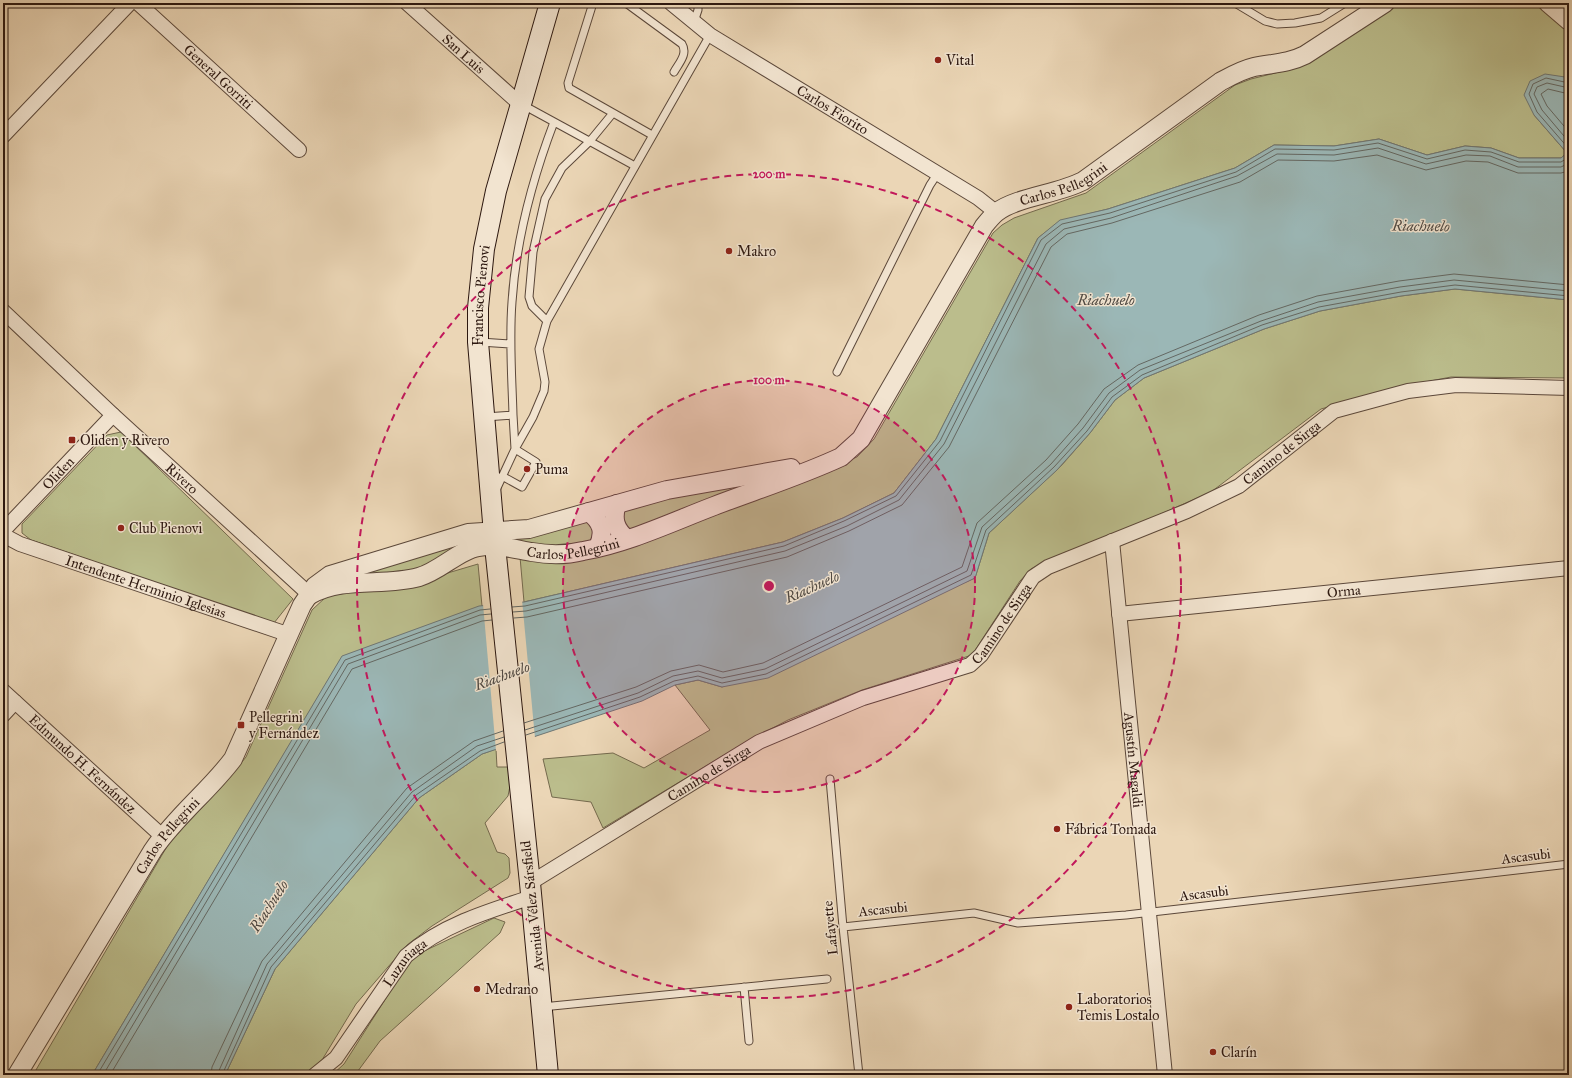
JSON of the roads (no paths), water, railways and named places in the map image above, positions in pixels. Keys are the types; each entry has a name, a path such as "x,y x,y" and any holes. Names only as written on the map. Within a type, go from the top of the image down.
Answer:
{"main road":[{"name":"Francisco Pienovi","path":"501,597 483,417 478,342 478,308 484,249 496,191 550,3"},
{"name":"Avenida Vélez Sársfield","path":"501,597 548,1075"}],"street":[{"path":"3,136 130,3"},
{"name":"General Gorriti","path":"138,3 299,150"},
{"name":"San Luis","path":"407,3 520,104"},
{"name":"Carlos Fiorito","path":"671,3 710,35 938,173 978,198 997,213"},
{"name":"Carlos Pellegrini","path":"17,1075 162,836 221,775 233,759 290,635 302,605 315,586 330,575 468,533 556,554 598,548 627,539 832,461 849,452 861,439 984,226 997,213 1013,205 1067,188 1083,181 1220,82 1239,71 1254,67 1291,62 1305,55 1385,3"},
{"path":"1548,3 1569,21"},
{"name":"Rivero","path":"3,311 113,415 310,595"},
{"name":"Camino de Sirga","path":"531,890 598,839 759,742 863,698 970,665 981,655 1033,577 1048,568 1187,511 1238,486 1334,411 1408,391 1456,384 1569,388"},
{"name":"Oliden","path":"3,531 113,415"},
{"name":"Carlos Pellegrini","path":"310,595 332,585 414,578 429,573 471,549 495,539 672,489 832,461"},
{"path":"616,504 614,524 619,533 627,539"},
{"path":"589,512 597,518 602,527 602,538 598,548"},
{"name":"Intendente Herminio Iglesias","path":"3,535 20,544 290,635"},
{"name":"Agustín Magaldi","path":"1112,541 1165,1075"},
{"path":"409,552 403,558 403,570 407,575 414,578"},
{"name":"Orma","path":"1119,614 1569,568"},
{"name":"Edmundo H. Fernández","path":"3,691 162,836"},
{"path":"3,715 15,702"},
{"name":"Luzuriaga","path":"315,1075 336,1058 406,956 415,948 463,920 531,890"}],"lane":[{"path":"593,3 568,83 569,88 652,135"},
{"path":"626,3 682,44 685,49 684,55 674,72"},
{"path":"694,22 698,10 698,3"},
{"path":"1235,3 1265,21 1276,24 1295,23 1321,18 1345,3"},
{"path":"491,499 544,391 545,382 539,349 547,321 710,35"},
{"path":"520,104 635,166"},
{"path":"547,321 532,306 529,297 530,269 545,199 562,168 590,141 613,113"},
{"path":"515,449 510,344 515,273 524,217 541,156 554,122"},
{"path":"837,372 930,185 938,173"},
{"path":"478,342 510,344"},
{"path":"483,417 513,415"},
{"path":"502,476 522,487 536,462 515,449"},
{"name":"Lafayette","path":"830,779 843,927 859,1075"},
{"name":"Ascasubi","path":"843,927 974,913 1018,923 1148,913 1569,864"},
{"path":"542,1007 827,979"},
{"path":"744,987 749,1041"}],"water":[{"name":"Riachuelo","path":"1545,74 1569,79 1569,300 1455,289 1401,296 1320,311 1264,329 1144,378 1115,400 1090,433 1057,470 989,533 975,578 768,678 722,687 698,680 675,685 642,701 482,754 419,798 275,969 225,1075 92,1075 342,656 479,606 524,602 783,542 843,518 894,493 936,439 1038,238 1060,220 1108,209 1235,168 1274,145 1334,146 1379,139 1427,155 1465,146 1491,148 1519,158 1561,158 1567,153 1534,115 1524,95 1530,81"}],"place":[{"name":"Vital","path":"938,60"},
{"name":"Makro","path":"729,251"},
{"name":"Oliden y Rivero","path":"72,440"},
{"name":"Puma","path":"527,469"},
{"name":"Club Pienovi","path":"121,528"},
{"name":"Pellegrini y Fernández","path":"241,725"},
{"name":"Fábrica Tomada","path":"1057,829"},
{"name":"Medrano","path":"477,989"},
{"name":"Laboratorios Temis Lostalo","path":"1069,1007"},
{"name":"Clarín","path":"1213,1052"}]}
